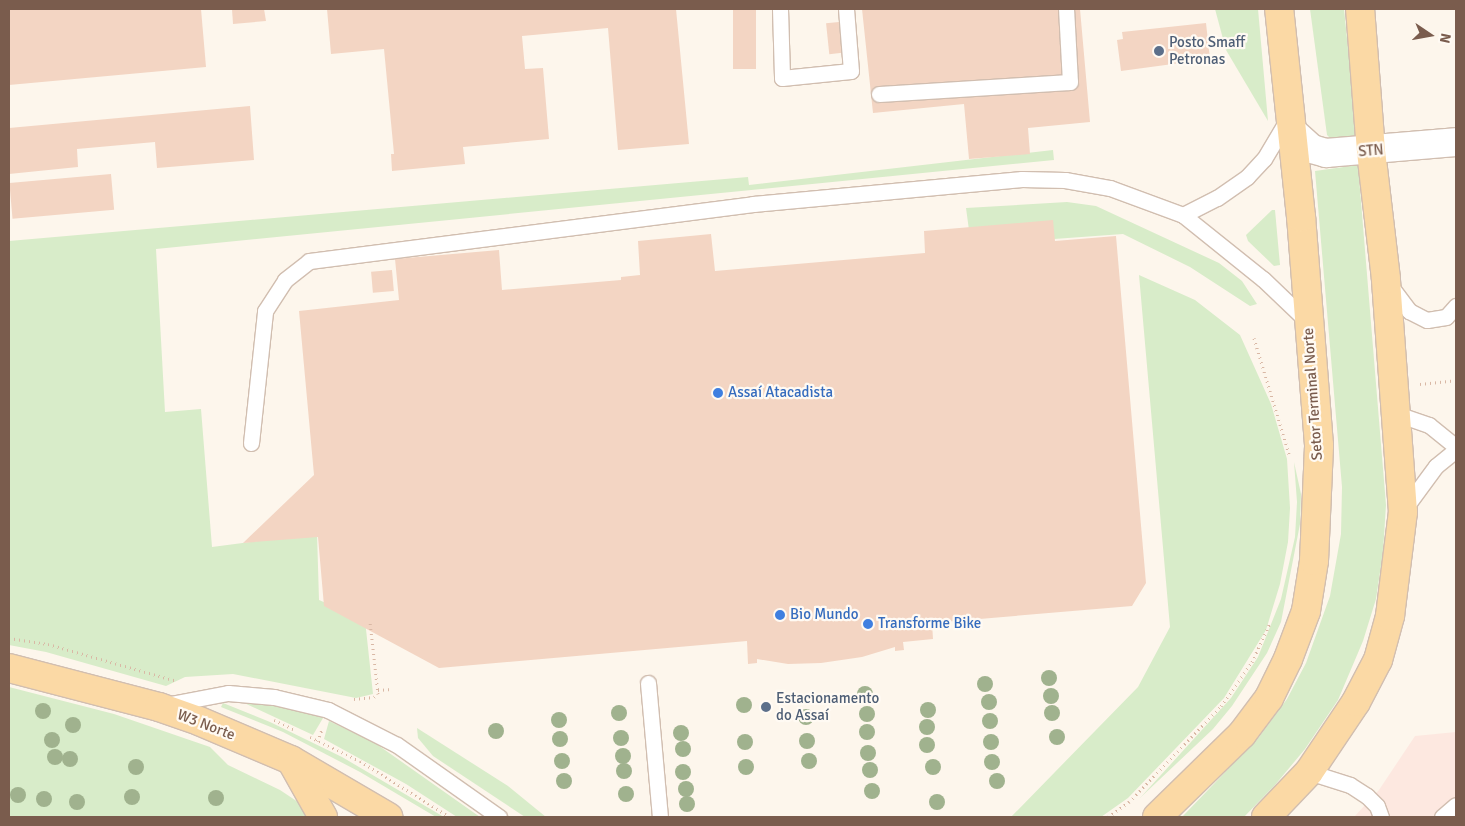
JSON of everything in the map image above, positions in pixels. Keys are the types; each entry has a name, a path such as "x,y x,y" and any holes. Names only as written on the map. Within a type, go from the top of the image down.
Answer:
{"main road":[{"name":"Setor Terminal Norte","path":"1157,817 1242,734 1269,698 1288,659 1306,611 1314,561 1319,445 1292,123 1280,9"},
{"path":"1266,817 1309,772 1356,702 1378,660 1390,616 1402,512 1395,386 1386,279 1371,151 1360,9"},
{"name":"W3 Norte","path":"9,668 159,706 291,760 388,817"},
{"path":"291,760 323,817"}],"street":[{"name":"STN","path":"1292,123 1312,149 1326,153 1371,151 1456,142"}],"lane":[{"path":"780,9 782,78 851,71 846,9"},
{"path":"879,94 1070,82 1066,9"},
{"path":"1183,215 1217,198 1247,177 1264,159 1292,123"},
{"path":"251,443 264,311 285,280 309,260 753,204 1022,179 1064,180 1110,188 1183,215 1263,278 1308,322"},
{"path":"1386,279 1409,311 1427,320 1446,317 1456,306"},
{"path":"1396,414 1429,426 1456,448 1436,466 1402,512"},
{"path":"648,683 660,817"},
{"path":"159,706 228,693 274,697 328,710 397,745 499,817"},
{"path":"1309,772 1350,785 1378,806 1381,817"},
{"path":"1442,817 1456,805"}],"path":[{"path":"1254,338 1290,463"},
{"path":"1395,386 1456,380"},
{"path":"1108,817 1129,802 1221,706 1252,662 1272,619"},
{"path":"378,690 392,689"},
{"path":"272,719 360,761 450,817"},
{"path":"317,741 322,728"}],"shaded area":[{"path":"1456,732 1456,817 1354,817 1379,790 1415,736"}],"green space":[{"path":"1215,9 1258,9 1268,121 1226,50"},
{"path":"1310,9 1344,9 1357,138 1333,141 1327,135"},
{"path":"1053,150 1054,160 156,249 165,412 201,409 212,547 317,533 319,600 365,620 373,694 356,698 233,674 185,677 166,686 46,652 9,645 9,241 748,177 749,185"},
{"path":"1358,165 1386,505 1383,552 1376,599 1363,641 1338,700 1305,749 1275,785 1244,817 1182,817 1259,737 1287,699 1306,663 1330,596 1341,534 1342,487 1315,171"},
{"path":"1067,202 1096,206 1219,263 1242,281 1257,304 1250,306 1190,267 1123,234 971,245 966,208"},
{"path":"1272,210 1275,210 1280,265 1274,266 1248,241 1246,235"},
{"path":"1139,275 1195,300 1240,335 1271,404 1287,459 1290,508 1288,542 1280,584 1266,630 1224,698 1128,798 1101,817 1011,817 1138,687 1170,627"},
{"path":"1294,462 1301,494 1300,524 1281,622 1267,653 1232,706 1213,729 1140,798 1231,698 1258,657 1281,599 1295,537 1297,502"},
{"path":"9,687 114,714 210,747 228,765 280,790 310,810 314,817 9,817"},
{"path":"242,702 288,707 323,718 313,735"},
{"path":"223,703 270,722 342,757 444,817 436,817 360,772 283,732 221,707"},
{"path":"329,721 375,743 480,817 457,817 406,784 324,739"},
{"path":"417,728 508,786 546,817 525,817 433,756 418,738"}],"building":[{"path":"9,9 201,9 206,67 9,85"},
{"path":"232,9 264,9 266,21 233,24"},
{"path":"327,9 676,9 689,144 618,150 608,28 522,36 525,69 543,68 549,139 463,147 465,164 392,171 391,154 394,154 384,49 331,54"},
{"path":"733,9 756,9 756,69 733,69"},
{"path":"862,9 1080,9 1090,122 1028,128 1030,154 969,159 964,104 873,113"},
{"path":"839,22 842,53 829,54 826,23"},
{"name":"Posto Smaff Petronas","path":"1206,23 1210,59 1121,71 1117,40 1123,39 1122,32"},
{"path":"250,106 254,160 157,168 155,142 77,149 78,167 9,174 9,128"},
{"path":"111,174 114,210 13,219 9,183"},
{"name":"Assaí Atacadista","path":"1053,220 1055,241 1116,236 1146,583 1132,606 932,623 933,639 903,642 904,650 895,651 895,647 862,657 821,663 788,664 757,659 757,663 748,664 747,641 439,668 324,606 318,537 243,543 314,475 299,311 399,300 395,259 499,250 502,290 621,280 621,277 640,275 638,241 711,234 715,271 925,253 924,231"},
{"path":"392,270 394,291 373,293 371,272"}],"place":[{"name":"Posto Smaff Petronas","path":"1159,51"},
{"name":"Assaí Atacadista","path":"718,393"},
{"name":"Bio Mundo","path":"780,615"},
{"name":"Transforme Bike","path":"868,624"},
{"name":"Estacionamento do Assaí","path":"766,707"}]}
